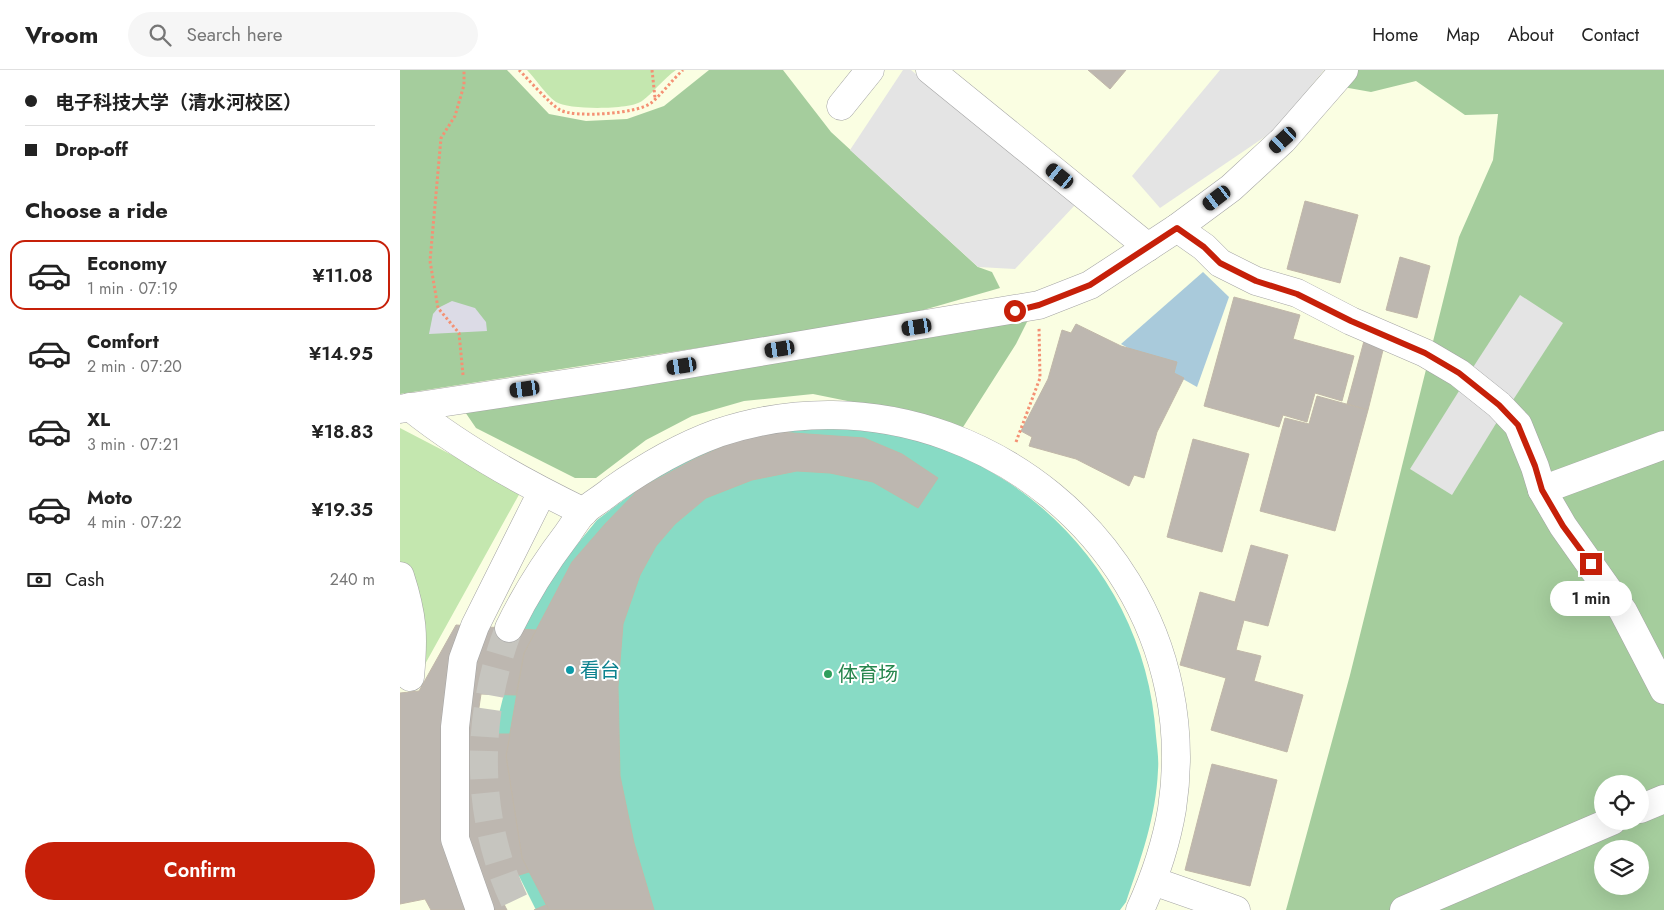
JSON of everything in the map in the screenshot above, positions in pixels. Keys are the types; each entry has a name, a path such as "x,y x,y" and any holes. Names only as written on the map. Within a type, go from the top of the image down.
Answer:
{"street":[{"path":"841,106 870,70"},
{"path":"930,70 1148,247"},
{"path":"405,408 466,397 623,375 1039,305 1090,285 1177,228 1230,188 1283,140 1344,70"},
{"path":"1177,228 1204,247 1220,263 1256,281 1297,294 1351,321 1388,335 1459,373 1499,405 1518,425 1535,466 1542,490 1563,526 1623,611 1664,690"},
{"path":"405,408 542,492 584,512"},
{"path":"509,628 543,566 584,512 639,471 690,443 744,424 801,415 859,415 916,425 970,445 1010,464 1064,505 1091,532 1114,561 1150,627 1162,662 1171,698 1176,772 1172,809 1164,846 1153,881 1140,910"},
{"path":"1542,490 1664,444"},
{"path":"480,910 455,840 455,727 463,659 478,618 542,492"},
{"path":"400,576 411,611 414,637 410,677"},
{"path":"1649,806 1664,799"},
{"path":"1404,910 1594,829"},
{"path":"1153,881 1236,910"}],"path":[{"path":"464,70 464,85 455,116 441,138 430,261 438,308 458,333 466,397"},
{"path":"519,70 561,110 589,114 627,112 641,109 683,70"},
{"path":"652,70 655,98"},
{"path":"1010,464 1040,378 1039,305"}],"shaded area":[{"path":"400,70 1664,70 1664,910 400,910"},
{"path":"903,70 911,70 1075,205 1015,269 978,267 850,150"},
{"path":"1220,70 1324,70 1275,130 1160,208 1132,176"},
{"path":"1520,295 1563,323 1513,400 1470,372"},
{"path":"452,301 475,308 486,322 487,331 429,334 433,314 438,308"},
{"path":"1459,391 1500,417 1452,495 1410,469"}],"green space":[{"path":"400,70 507,70 549,114 586,121 627,119 664,106 709,70 783,70 831,132 978,267 992,272 1000,288 899,317 400,394"},
{"path":"527,70 676,70 651,94 636,104 586,108 563,105 556,102"},
{"path":"1357,70 1664,70 1664,910 1286,910 1350,675 1459,237 1493,160 1498,114 1465,115 1416,81 1371,92 1343,87"},
{"path":"1030,316 1016,344 958,435 887,409 813,394 744,401 692,416 646,440 596,478 575,478 476,428 461,406"},
{"path":"400,428 521,491 424,666 404,568 400,563"},
{"name":"体育场","path":"799,429 874,431 931,444 947,450 990,471 1029,497 1064,528 1094,563 1118,602 1137,644 1150,689 1158,753 1157,787 1151,821 1126,902 1120,910 536,910 514,866 498,793 498,718 516,645 549,579 597,520 657,475 725,444"}],"water":[{"path":"1203,272 1229,297 1197,387 1121,344"}],"building":[{"path":"1088,70 1126,70 1110,89"},
{"path":"1305,201 1358,215 1340,283 1287,269"},
{"path":"1400,257 1430,266 1417,318 1386,310"},
{"path":"1234,297 1300,315 1293,339 1354,356 1342,401 1315,393 1307,422 1283,415 1279,427 1204,406"},
{"path":"1076,324 1121,346 1177,362 1174,373 1184,378 1157,432 1144,478 1134,475 1129,486 1076,459 1029,446 1032,437 1021,431 1048,379 1062,330 1071,333"},
{"path":"1364,341 1384,346 1368,410 1347,404"},
{"path":"1317,396 1368,410 1335,531 1260,511 1285,418 1309,424"},
{"name":"看台","path":"779,432 864,438 902,454 938,478 918,508 873,482 830,473 797,471 752,480 706,498 675,524 656,546 640,575 623,624 618,687 620,776 634,843 654,910 549,910 522,858 506,756 524,653 572,562 639,489 695,459 740,439"},
{"path":"1193,439 1249,454 1222,552 1167,537"},
{"path":"1251,545 1288,555 1268,626 1244,620 1236,650 1261,656 1254,681 1303,695 1287,752 1211,730 1226,678 1180,665 1200,592 1235,602"},
{"path":"456,625 536,630 524,653 516,695 481,694 475,734 510,734 506,756 522,858 529,872 493,883 507,910 431,910 425,899 400,904 400,693 419,691"},
{"path":"1212,764 1277,780 1250,886 1185,870"},
{"path":"546,905 549,910 534,910"}],"tunnel":[{"path":"509,628 489,698 484,770 487,806 494,842 504,877 519,910"}],"place":[{"name":"看台","path":"570,670"},
{"name":"体育场","path":"828,674"}],"route":[{"path":"1015,311 1039,305 1090,285 1177,228 1204,247 1220,263 1256,281 1297,294 1351,321 1388,335 1425,353 1459,373 1499,405 1518,425 1535,466 1542,490 1563,526 1591,564"}]}
